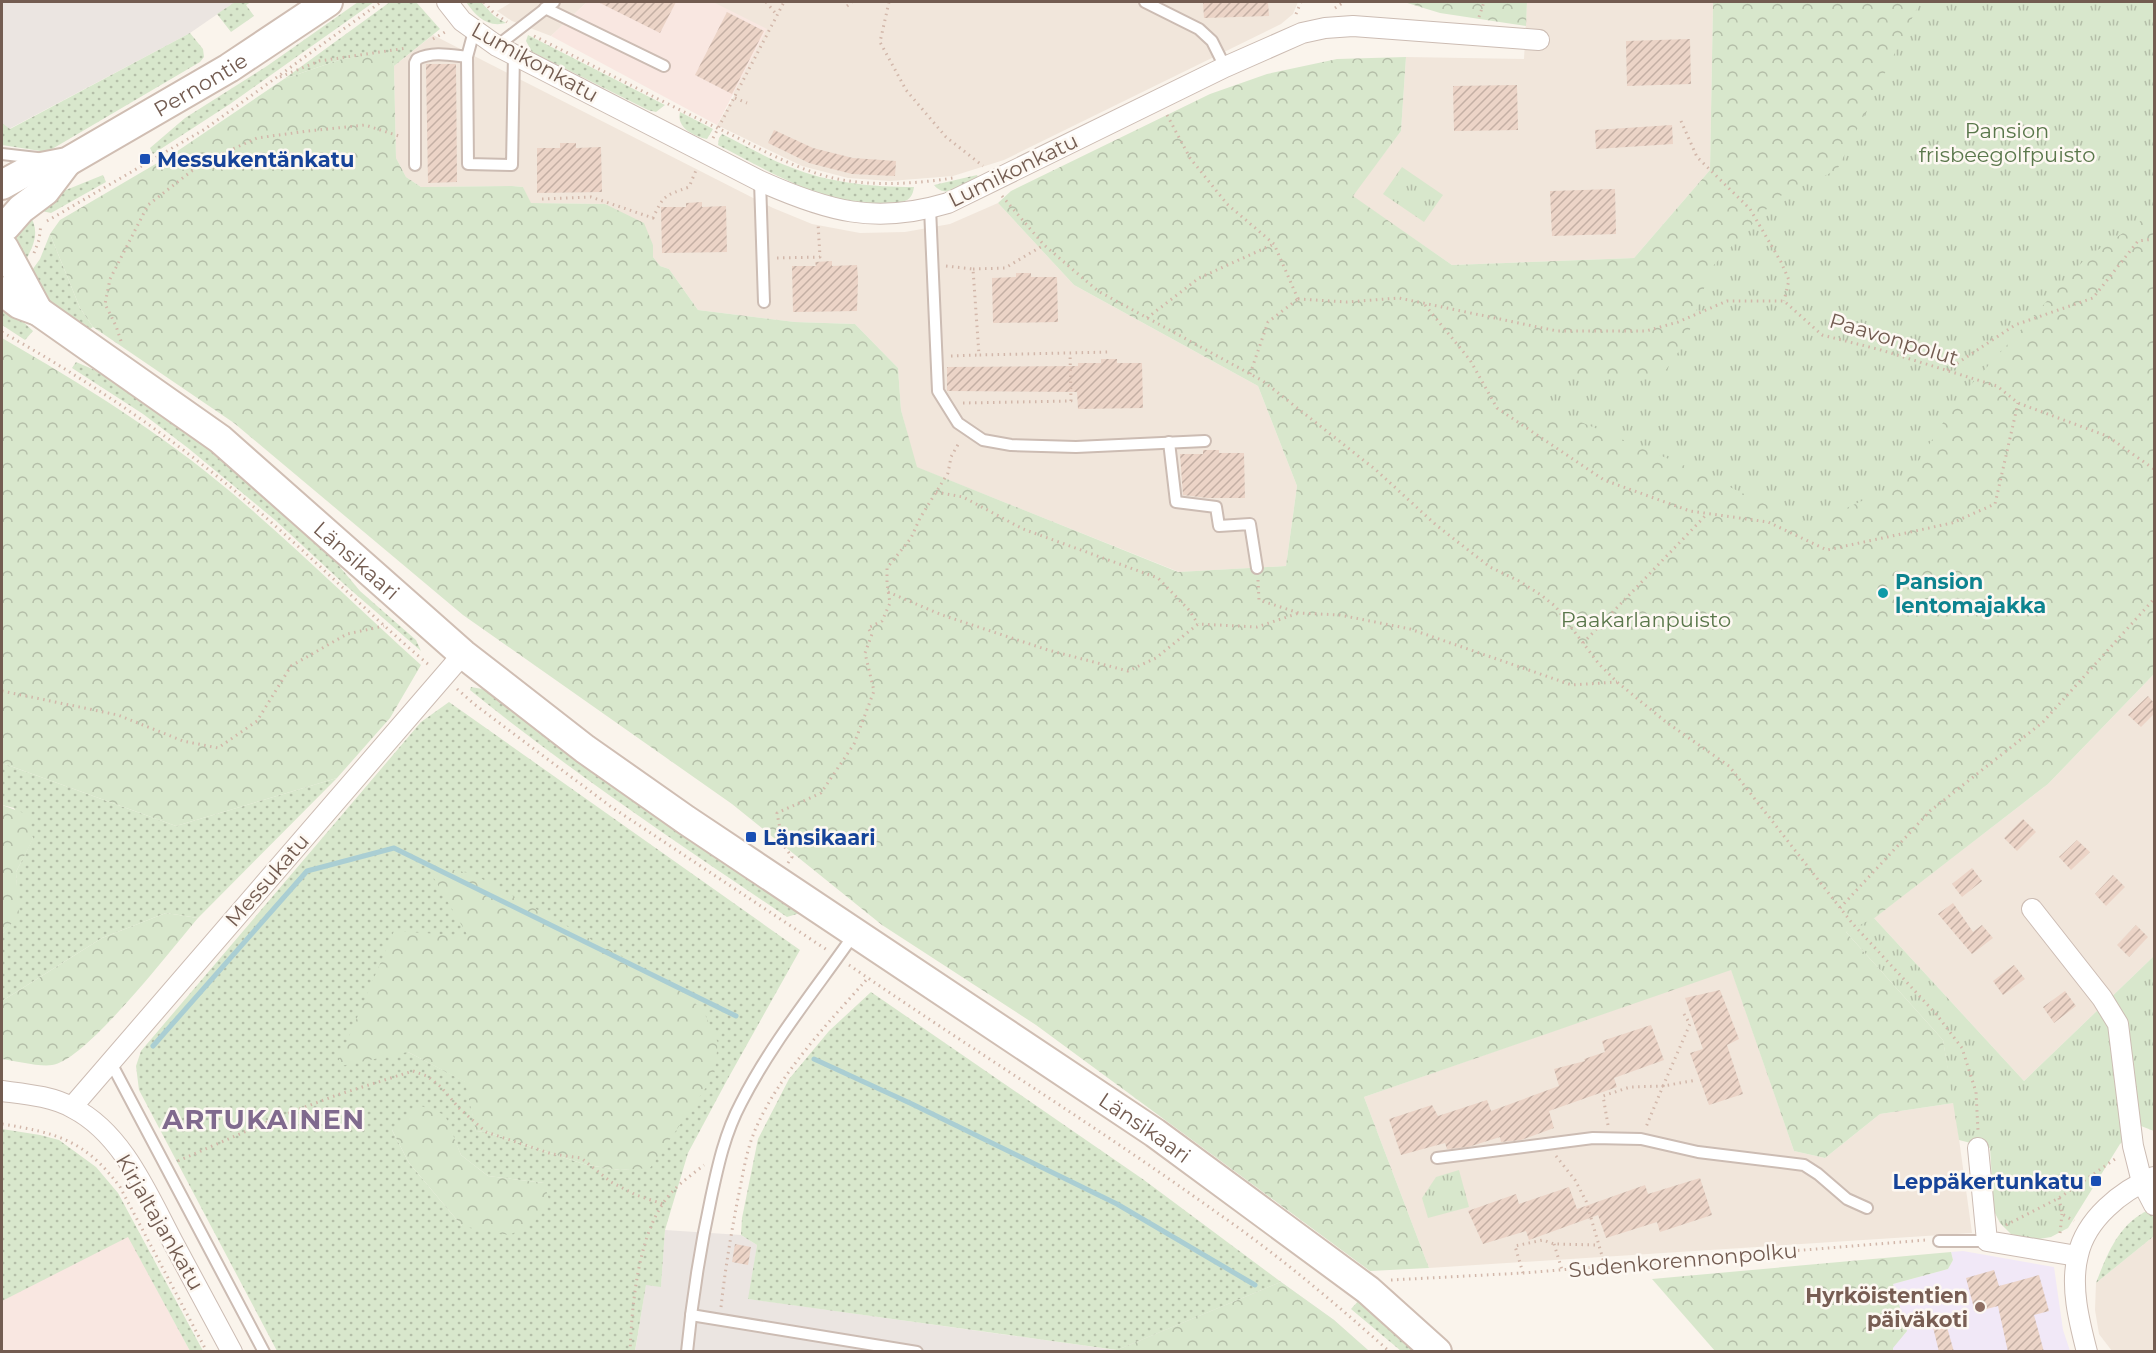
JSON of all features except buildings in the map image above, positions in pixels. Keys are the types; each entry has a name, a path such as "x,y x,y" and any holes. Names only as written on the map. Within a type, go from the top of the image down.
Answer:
{"street":[{"name":"Pernontie","path":"2,185 31,169 67,162 229,68 328,2"},
{"name":"Lumikonkatu","path":"447,2 462,21 474,31 505,50 702,158 801,199 835,210 865,214 891,214 948,203 988,176 1302,33 1325,28 1353,26 1539,40"},
{"name":"Pernontie","path":"3,235 21,209 45,191 67,162"},
{"name":"Länsikaari","path":"3,235 38,311"},
{"name":"Länsikaari","path":"2,291 19,304 38,311 220,439 463,654 585,749 686,820 1155,1133 1368,1290 1437,1352"},
{"name":"Messukatu","path":"72,1107 463,654"},
{"path":"2032,909 2102,998 2118,1024 2133,1146 2148,1179 2154,1205"},
{"name":"Kirjaltajankatu","path":"2,1091 43,1098 72,1107 102,1129 126,1160 147,1193 232,1352"},
{"path":"1978,1148 1987,1241 2077,1256"},
{"path":"2087,1352 2077,1306 2075,1279 2077,1256 2081,1244 2097,1218 2124,1194 2148,1179"}],"lane":[{"path":"1145,2 1199,29 1212,41 1225,67"},
{"path":"474,31 467,57 468,164 512,165 505,50 520,29 550,5 664,66"},
{"path":"415,165 415,63 417,59 426,55 467,57"},
{"path":"2,153 67,162"},
{"path":"760,181 764,302"},
{"path":"930,208 938,391 958,423 983,440 1011,445 1076,447 1205,441"},
{"path":"1169,442 1176,502 1216,507 1219,526 1250,524 1257,568"},
{"path":"687,1352 702,1238 721,1150 740,1105 782,1033 856,933"},
{"name":"Kirjaltajankatu","path":"110,1061 264,1352"},
{"path":"1437,1158 1593,1138 1641,1139 1698,1152 1804,1165 1818,1173 1847,1199 1867,1208"},
{"path":"1939,1241 1987,1241"},
{"path":"691,1315 917,1352"}],"path":[{"path":"32,257 39,240 41,224 146,161 205,129 381,2"},
{"path":"484,2 503,20 520,29 790,163 848,181 887,184 954,178"},
{"path":"766,2 777,15"},
{"path":"542,199 591,197 653,218 661,200 675,191 688,187 784,2"},
{"path":"847,6 852,2"},
{"path":"889,2 880,42 906,90 946,137 987,169 988,176 1001,195 1044,245 1098,291 1263,381 1376,470 1436,525 1490,567 1519,581 1555,606 1617,682 1666,722 1729,766 1840,908 1937,1015 1962,1048 1976,1092 1978,1148"},
{"path":"430,41 447,31"},
{"path":"275,78 319,61 412,47"},
{"path":"735,98 747,103"},
{"path":"1250,374 1268,322 1298,299 1347,302 1399,298 1557,331 1646,331 1668,325 1727,301 1784,301 1789,280 1781,262 1750,210 1697,157 1681,120"},
{"path":"132,378 116,326 105,304 110,279 148,205 202,163 257,138 365,125 415,141"},
{"path":"1177,133 1190,158 1227,204 1274,244 1298,299"},
{"path":"763,259 820,257 818,220"},
{"path":"1947,370 2015,325 2093,297 2138,241 2154,239"},
{"path":"1147,318 1199,278 1274,244"},
{"path":"932,265 973,269 1005,268 1044,245"},
{"path":"973,269 979,355"},
{"name":"Paavonpolut","path":"1784,301 1822,335 1997,386 2019,403 2107,436 2154,469"},
{"path":"1424,303 1470,360 1497,408 1604,480 1690,511 1768,522 1827,550 1952,523 1995,504 2019,403"},
{"path":"937,357 1110,352"},
{"path":"946,403 1071,401 1070,353"},
{"path":"52,361 56,354"},
{"path":"788,863 792,857 783,845 777,813 821,793 854,744 874,692 866,653 872,634 868,628 882,621 890,603 887,568 911,538 920,518 948,473 951,457 967,429"},
{"path":"936,492 963,497 1023,529 1158,578 1189,610 1198,624"},
{"path":"1583,643 1707,513"},
{"path":"1257,568 1259,600 1299,613 1340,615 1410,628 1572,686 1617,682"},
{"path":"888,592 942,615 1005,636 1128,671 1156,658 1198,624 1257,627 1299,613"},
{"path":"1840,908 1930,811 2043,722 2154,599"},
{"path":"2,691 118,715 183,741 218,747 257,721 291,666 347,634 385,626"},
{"path":"719,1319 735,1211 746,1158 756,1127 785,1077 868,978"},
{"path":"1641,1139 1690,1024 1684,1014"},
{"path":"165,1166 290,1113 337,1095 413,1071 427,1076 441,1087 458,1107 486,1132 552,1154 581,1158 611,1182 636,1195 663,1204"},
{"path":"1611,1139 1603,1096 1630,1087 1663,1086 1697,1080"},
{"path":"2,1124 63,1138 89,1153 108,1171 120,1187 207,1352"},
{"path":"1548,1145 1575,1180 1586,1201 1605,1266"},
{"path":"1987,1241 2004,1226 2059,1198 2133,1146"},
{"path":"630,1352 631,1319 645,1238 672,1192 721,1150"},
{"path":"2092,1175 2096,1181"},
{"path":"1523,1273 1515,1246 1543,1240 1554,1244 1599,1245"},
{"name":"Sudenkorennonpolku","path":"1391,1280 1523,1273 1918,1240 1939,1241"},
{"path":"1554,1244 1562,1270"}],"shaded area":[{"path":"2,2 235,2 190,33 9,129 2,123"},
{"path":"512,2 587,2 551,36 512,21 497,11"},
{"path":"587,2 713,2 767,29 717,125 551,36"},
{"path":"713,2 1298,2 1293,14 1281,24 1004,160 953,176 890,181 848,178 802,166 717,125 734,96"},
{"path":"1527,2 1713,2 1710,170 1634,258 1452,265 1352,196 1401,131 1406,57 1524,59"},
{"path":"433,35 773,208 812,224 860,233 905,232 950,224 998,203 1074,285 1258,386 1297,486 1286,566 1179,572 916,467 901,410 898,368 855,324 795,322 698,310 669,269 660,266 653,257 653,245 605,204 530,203 523,187 421,187 406,177 396,158 394,66"},
{"path":"2154,674 2154,956 2024,1081 1874,918 2048,784"},
{"path":"1731,969 1794,1151 1825,1158 1880,1114 1954,1103 1972,1233 1429,1268 1364,1097"},
{"path":"2,1157 128,1236 190,1351 2,1351"},
{"path":"665,1230 741,1235 757,1245 749,1299 1116,1350 1281,1282 1334,1320 1369,1351 635,1352 646,1284 661,1286"},
{"path":"2154,1236 2154,1351 2112,1351 2099,1334 2095,1310 2096,1283"},
{"name":"Hyrköistentien päiväkoti","path":"1963,1251 2054,1267 2063,1330 2070,1351 1893,1352 1892,1348 1907,1331 1893,1284 1948,1269 1953,1260 1951,1252"}],"green space":[{"path":"235,2 251,2 246,5 254,16 231,32 217,14"},
{"path":"358,2 374,2 230,104 153,154 150,148 185,118 267,66"},
{"path":"390,2 416,2 440,29 394,66 391,54 342,59 284,79"},
{"path":"466,2 481,2 494,16 506,23 493,24 483,20"},
{"path":"1404,2 1527,2 1526,26 1440,13"},
{"name":"Paakarlanpuisto","path":"1713,2 2154,2 2154,674 2048,784 1859,930 1846,932 1943,1040 1954,1103 1880,1114 1825,1158 1794,1151 1731,970 1364,1097 1429,1268 1370,1271 1036,1025 882,925 732,804 463,615 234,423 93,327 80,308 50,234 60,220 176,152 284,79 342,59 392,53 396,158 406,177 421,187 523,187 531,203 605,204 644,223 653,245 653,257 660,266 669,269 698,310 795,322 855,324 898,368 901,410 917,467 1178,572 1286,566 1297,486 1258,386 1074,285 998,203 1011,191 1210,94 1267,74 1337,59 1406,57 1401,131 1353,196 1452,265 1634,258 1710,170"},
{"name":"Pansion frisbeegolfpuisto","path":"1920,2 2154,2 2154,212 2086,258 1958,399 1906,481 1809,525 1690,468 1531,401 1555,379 1663,374 1686,341 1711,268 1778,197 1837,170"},
{"path":"190,33 203,49 204,57 200,62 47,152 2,145 2,123 10,129"},
{"path":"528,35 665,105 656,112 648,110 532,52 526,41"},
{"path":"680,112 713,129 707,139 683,127 679,118"},
{"path":"722,134 773,160 820,177 851,183 914,187 913,192 902,202 860,203 814,192 781,178 718,145"},
{"path":"1402,167 1443,195 1424,222 1383,194"},
{"path":"103,175 106,182 51,213 42,211 56,194"},
{"path":"977,175 979,179 950,191 944,191 934,185"},
{"path":"29,214 33,221 35,234 32,247 22,267 16,236"},
{"path":"50,234 80,308 93,327 86,332 56,311 27,277 40,259"},
{"path":"2,302 33,331 25,340 2,325"},
{"path":"2,338 120,410 205,471 280,535 421,665 390,718 337,778 176,826 2,763"},
{"path":"76,362 104,374 200,438 310,531 360,591 416,640 421,651 275,520 188,448 143,414 72,368"},
{"path":"471,687 488,690 800,913 787,917 666,835 547,750 470,690"},
{"path":"449,702 800,950 688,1153 665,1230 661,1287 646,1285 635,1351 277,1351 139,1090 136,1066 141,1051 421,722","holes":["433,875 650,1167 620,1170 587,1165 486,1132 476,1131 466,1082 408,1052 469,936","444,1115 461,1155 488,1176 544,1183 462,1226 409,1163 392,1130"]},
{"path":"2,763 176,826 337,778 198,918 166,913 102,938 2,1001 2,934 18,915 16,872 33,838 14,808 2,805"},
{"path":"2,805 29,815 33,839 16,872 19,915 2,934"},
{"path":"445,868 473,874 675,986 703,1010 718,1043 714,1076 650,1168 620,1170 587,1165 486,1132 476,1131 465,1082 408,1052 336,1067 394,931 468,936 432,875"},
{"path":"166,913 198,918 128,1001 86,1044 67,1059 52,1065 34,1065 2,1059 2,1001 102,938"},
{"path":"1874,918 2024,1081 2154,956 2154,1131 2141,1126 2120,1144 2068,1228 2051,1237 2033,1240 2011,1234 2000,1223 1994,1211 1990,1148 1959,1140 1943,1040 1846,932"},
{"path":"871,992 1144,1180 1281,1282 1117,1350 748,1299 757,1245 741,1235 742,1218 758,1139 789,1079 829,1031"},
{"path":"416,1104 445,1115 461,1155 488,1176 544,1183 549,1200 533,1224 509,1235 462,1226 409,1163 392,1130"},
{"path":"2,1129 59,1140 96,1167 118,1193 203,1351 190,1351 128,1237 2,1301"},
{"path":"1459,1170 1469,1207 1428,1218 1422,1198 1436,1177"},
{"path":"2149,1210 2154,1218 2154,1236 2096,1283 2122,1231"},
{"path":"1951,1252 1953,1260 1948,1269 1893,1284 1907,1331 1893,1351 1715,1351 1652,1279"},
{"path":"1281,1282 1334,1320 1369,1351 1117,1350"},
{"path":"1361,1298 1422,1351 1401,1351 1351,1309"}],"waterway":[{"path":"153,1046 307,871 394,848 736,1016"},
{"path":"814,1059 1117,1204 1255,1285"}],"place":[{"name":"Messukentänkatu","path":"145,159"},
{"name":"Pansion lentomajakka","path":"1883,593"},
{"name":"Länsikaari","path":"751,837"},
{"name":"Leppäkertunkatu","path":"2096,1181"},
{"name":"Hyrköistentien päiväkoti","path":"1980,1307"}],"district":[{"name":"ARTUKAINEN","path":"264,1119"}]}
